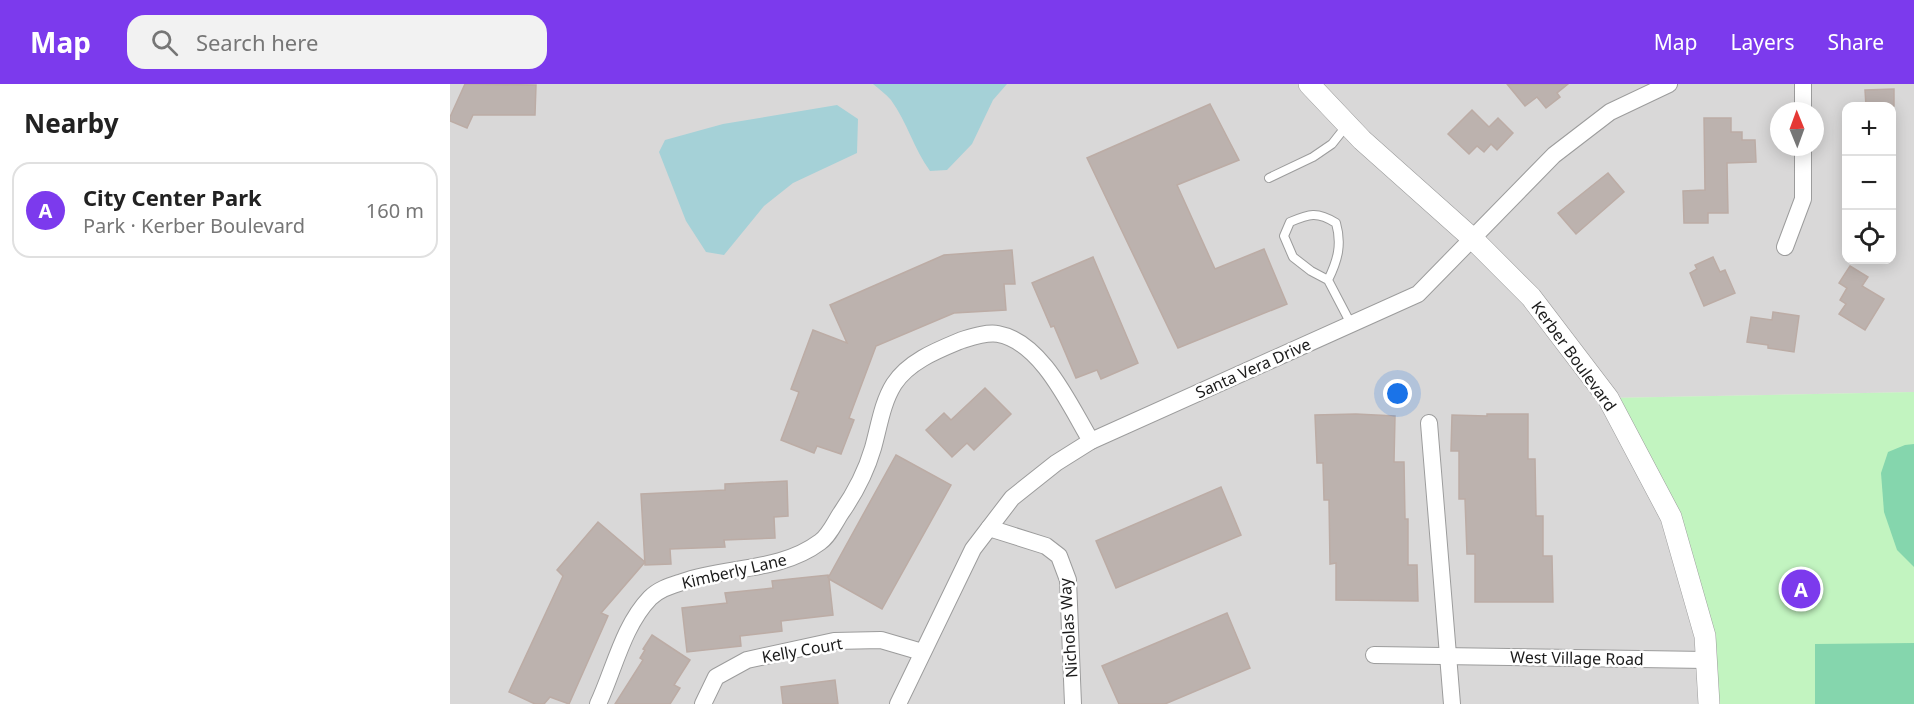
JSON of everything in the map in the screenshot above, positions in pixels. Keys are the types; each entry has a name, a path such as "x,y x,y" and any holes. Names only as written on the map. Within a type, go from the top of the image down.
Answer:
{"street":[{"name":"Kerber Boulevard","path":"1309,84 1362,140 1473,239 1531,297 1608,398 1671,517 1705,636 1709,704"},
{"name":"Santa Vera Drive","path":"898,704 974,549 1012,498 1056,462 1091,441 1418,294 1554,155 1610,112 1669,84"},
{"path":"1803,84 1803,102"},
{"path":"1785,247 1803,199 1803,156"},
{"name":"Kimberly Lane","path":"598,704 626,635 640,610 661,589 700,575 795,558 822,541 858,489 872,450 883,408 894,383 911,366 942,348 972,337 997,334 1022,344 1040,360 1054,379 1091,441"},
{"path":"1429,423 1452,704"},
{"name":"Nicholas Way","path":"989,528 1046,546 1059,556 1068,580 1073,704"},
{"name":"Kelly Court","path":"703,704 716,677 747,660 834,641 881,640 922,652"},
{"name":"West Village Road","path":"1374,655 1706,660"}],"lane":[{"path":"1269,178 1332,144 1347,124"},
{"path":"1328,280 1339,253 1339,233 1336,223 1326,217 1310,213 1290,222 1284,236 1293,256 1311,272 1328,280 1350,324"}],"shaded area":[{"path":"450,84 1914,84 1914,392 1608,398 1671,517 1706,660 1708,704 450,704"}],"green space":[{"path":"1914,392 1914,704 1708,704 1671,517 1608,398"},
{"path":"1914,444 1914,567 1897,550 1884,512 1881,473 1888,452"},
{"path":"1914,643 1914,704 1815,704 1815,644"}],"water":[{"path":"873,84 1007,84 993,100 972,144 947,170 930,171 919,154 897,108"},
{"path":"837,105 858,119 857,153 793,183 764,206 724,255 706,252 686,221 659,152 665,140 723,124"}],"building":[{"path":"465,84 536,85 535,115 473,115 467,128 450,121"},
{"path":"1507,84 1568,84 1557,93 1560,97 1546,108 1537,97 1525,106"},
{"path":"1894,89 1894,102 1866,102 1865,90"},
{"path":"1210,104 1239,160 1177,185 1215,269 1264,249 1287,304 1178,348 1087,158"},
{"path":"1472,110 1489,127 1498,118 1513,133 1497,150 1491,144 1484,152 1477,146 1469,154 1448,134"},
{"path":"1704,118 1731,118 1731,132 1742,132 1742,140 1755,140 1756,162 1727,163 1728,213 1708,213 1708,223 1684,223 1683,191 1705,190"},
{"path":"1608,173 1624,192 1576,234 1558,213"},
{"path":"1012,250 1015,284 1004,284 1006,310 954,313 876,346 849,418 854,420 841,454 817,446 814,453 781,440 799,392 791,389 813,330 847,343 830,305 944,255"},
{"path":"1093,257 1138,363 1101,379 1097,370 1076,378 1054,326 1051,327 1032,283"},
{"path":"1713,257 1720,272 1725,270 1735,293 1704,306 1690,273 1697,269 1695,265"},
{"path":"1850,266 1868,277 1862,286 1884,299 1865,330 1839,314 1846,304 1840,300 1847,288 1839,283"},
{"path":"1773,312 1799,316 1794,352 1747,342 1751,317 1772,320"},
{"path":"985,388 1011,414 974,450 967,443 952,457 926,430 944,413 951,420"},
{"path":"1487,414 1528,414 1528,459 1535,459 1536,516 1543,516 1543,556 1552,556 1553,602 1475,602 1475,554 1467,554 1465,499 1459,499 1459,451 1451,451 1452,415 1487,416"},
{"path":"1315,415 1395,416 1394,462 1404,462 1408,565 1417,565 1418,601 1336,600 1336,563 1330,564 1329,500 1324,500 1323,463 1317,463"},
{"path":"896,455 951,485 882,609 829,579 833,615 781,621 782,631 740,636 741,646 687,652 682,608 727,603 725,593 773,588 772,581 828,575 828,578"},
{"path":"787,481 788,516 774,517 775,538 724,540 725,547 670,549 671,564 645,565 641,494 725,490 725,484"},
{"path":"1221,487 1241,535 1116,588 1096,541"},
{"path":"598,522 645,562 601,613 608,616 569,704 550,697 544,704 535,704 509,692 563,576 557,570"},
{"path":"1227,613 1250,668 1165,704 1119,704 1102,666"},
{"path":"652,635 690,660 674,685 680,688 670,704 615,704 643,660 640,658 645,650 643,649"},
{"path":"835,680 838,704 783,704 781,687"}],"place":[{"name":"City Center Park","path":"1801,589"}]}
